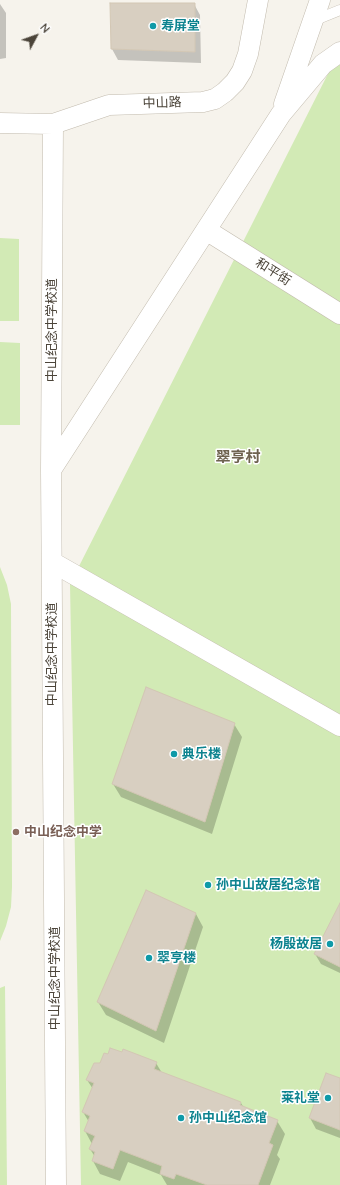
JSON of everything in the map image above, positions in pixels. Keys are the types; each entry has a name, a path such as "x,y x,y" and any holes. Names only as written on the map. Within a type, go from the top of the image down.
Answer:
{"street":[{"name":"中山路","path":"0,123 53,124 109,105 203,102 215,99 235,82 242,71 248,54 258,0"},
{"path":"281,114 320,0"},
{"path":"51,470 281,114 323,64 340,52"},
{"name":"中山纪念中学校道","path":"53,124 51,470 56,1185"},
{"name":"和平街","path":"206,230 340,314"},
{"path":"52,562 340,726"}],"lane":[{"path":"313,21 340,10"}],"green space":[{"name":"孙中山故居纪念馆","path":"340,50 340,1185 81,1185 70,584"},
{"path":"0,238 19,239 19,321 0,321"},
{"path":"0,342 20,343 20,425 0,425"},
{"path":"0,567 7,585 11,604 12,887 11,907 0,941"},
{"path":"5,986 7,1185 0,1185 0,988"}],"building":[{"name":"寿屏堂","path":"110,3 195,3 195,52 111,49"},
{"name":"典乐楼","path":"146,687 235,723 205,822 112,784"},
{"name":"翠亨楼","path":"146,890 196,913 156,1031 97,1002"},
{"name":"杨殷故居","path":"340,903 340,967 314,954"},
{"name":"孙中山纪念馆","path":"110,1048 122,1052 123,1049 157,1062 154,1069 241,1102 240,1105 278,1120 269,1143 273,1145 258,1185 207,1185 176,1174 174,1179 160,1174 162,1166 120,1150 113,1169 92,1161 95,1152 89,1149 95,1136 84,1131 90,1116 82,1112 94,1083 86,1080 94,1063 100,1063 104,1053 108,1054"},
{"name":"莱礼堂","path":"326,1073 340,1078 340,1130 309,1118"}],"place":[{"name":"寿屏堂","path":"153,26"},
{"name":"典乐楼","path":"174,754"},
{"name":"中山纪念中学","path":"16,832"},
{"name":"孙中山故居纪念馆","path":"208,885"},
{"name":"杨殷故居","path":"330,944"},
{"name":"翠亨楼","path":"149,958"},
{"name":"莱礼堂","path":"328,1098"},
{"name":"孙中山纪念馆","path":"181,1118"}],"district":[{"name":"翠亨村","path":"238,457"}]}
